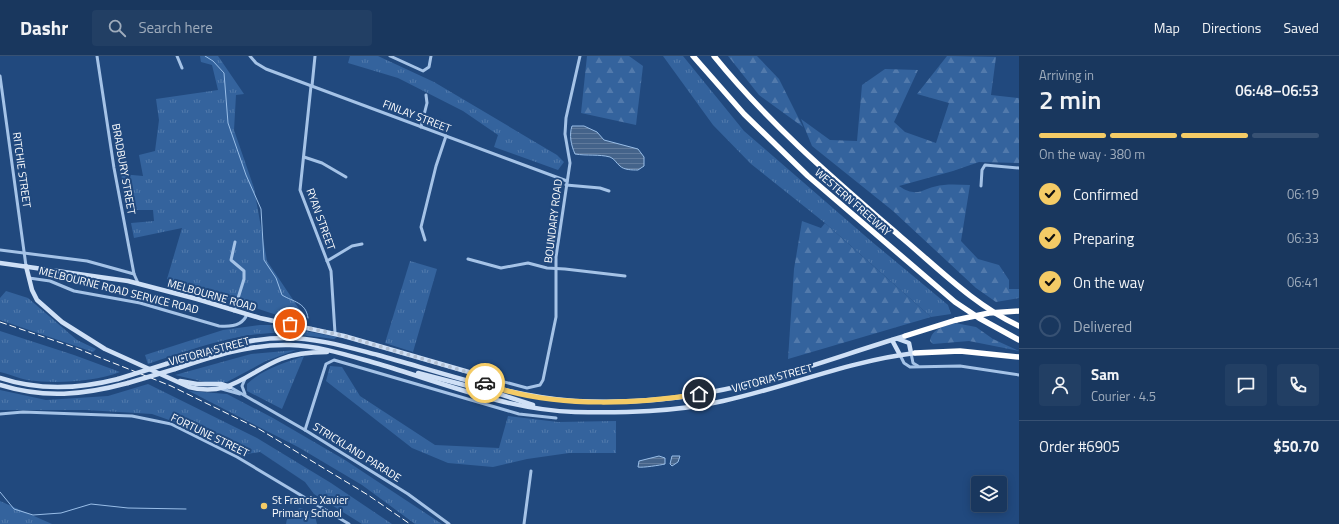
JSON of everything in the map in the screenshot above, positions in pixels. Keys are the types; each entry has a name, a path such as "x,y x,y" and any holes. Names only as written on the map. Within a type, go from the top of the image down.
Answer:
{"highway":[{"name":"WESTERN FREEWAY","path":"693,56 744,114 808,176 955,302 979,318 1019,340"},
{"name":"WESTERN FREEWAY","path":"714,56 731,78 785,135 831,177 964,291 989,309 1019,326"},
{"path":"905,336 956,320 989,313 1019,311"},
{"path":"913,353 970,351 1019,357"}],"main road":[{"name":"MELBOURNE ROAD","path":"0,263 138,283 234,311 335,333 486,377"},
{"name":"STRICKLAND PARADE","path":"26,266 32,292 37,300 62,322 105,349 192,388 230,387"},
{"name":"VICTORIA STREET","path":"0,378 20,384 81,387 118,379 215,349 251,341 298,339 338,344 525,394 574,401 644,400 687,396 751,383 905,336"},
{"path":"893,340 907,342 913,353"},
{"path":"893,340 900,355"},
{"name":"VICTORIA STREET","path":"0,385 18,390 58,395 81,394 128,383 233,351 267,346 308,346 343,354 494,399 551,410 593,412 638,411 709,404 862,363 913,353"},
{"path":"230,387 276,361 298,354 319,352 343,354"},
{"path":"362,360 474,388 482,388 485,384"},
{"name":"STRICKLAND PARADE","path":"168,377 197,384 221,384 230,387"},
{"path":"486,377 486,389 489,391 551,410"}],"street":[{"name":"BRADBURY STREET","path":"97,56 114,168 134,274 138,283"},
{"path":"177,56 182,68"},
{"name":"FINLAY STREET","path":"250,56 262,67 566,183 600,188 609,191"},
{"name":"RYAN STREET","path":"315,56 300,190 331,271 335,333"},
{"path":"390,56 418,70 427,69 430,64 431,56"},
{"name":"BOUNDARY ROAD","path":"536,387 543,380 556,317 556,269 570,161 566,134 566,118 580,56"},
{"name":"RITCHIE STREET","path":"0,76 26,266"},
{"path":"421,127 427,103 426,95"},
{"path":"425,240 421,227 436,166 446,136"},
{"path":"304,157 322,163 346,177"},
{"path":"980,186 982,170 985,165 1019,168"},
{"path":"234,311 244,279 244,271 231,260 235,242"},
{"path":"327,261 352,246 362,244"},
{"name":"MELBOURNE ROAD SERVICE ROAD","path":"0,250 87,261 134,274"},
{"path":"468,259 500,268 528,263 556,269 625,276"},
{"name":"MELBOURNE ROAD SERVICE ROAD","path":"28,278 50,281 74,291 140,302 218,326 238,325 244,321 248,314"},
{"path":"913,353 913,363 920,367"},
{"path":"900,355 907,366 960,366 1019,375"},
{"path":"305,430 326,364 329,361 337,360 519,414 556,418"},
{"path":"248,376 243,381 242,386 243,392 248,397"},
{"name":"MELBOURNE ROAD","path":"486,377 524,388 536,387"},
{"name":"STRICKLAND PARADE","path":"230,387 252,400"},
{"name":"STRICKLAND PARADE","path":"218,388 234,392 252,400 305,430 408,494 449,524"},
{"name":"FORTUNE STREET","path":"0,414 23,412 132,416 171,424 237,457 349,524"},
{"path":"524,524 531,471"}],"green space":[{"path":"200,56 218,56 244,94 236,95 234,130 254,188 267,261 306,319 292,320 167,279 182,228 134,238 131,223 154,221 153,210 128,210 121,174 143,176 139,155 155,151 159,120 156,99 218,90 212,65 201,62"},
{"path":"350,56 378,56 434,82 557,155 564,162 558,170 494,147 498,135 463,111 398,78 348,63"},
{"path":"587,56 629,56 643,66 636,125 581,113"},
{"path":"663,56 683,56 744,131 871,241 948,305 951,314 931,317 825,223 751,164 713,125"},
{"path":"728,56 757,56 779,79 803,127 759,95"},
{"path":"947,56 996,57 991,95 1019,98 1019,163 979,162 899,186 912,192 917,192 937,186 970,185 961,241 978,259 999,265 1009,280 1009,289 1019,289 1019,298 996,302 976,288 893,211 812,146 801,119 830,140 857,141 862,85 885,69 918,70 894,122 905,132 936,143 949,103 917,94"},
{"path":"802,221 821,228 825,223 931,317 788,359 794,269"},
{"path":"410,261 437,269 413,352 385,343"},
{"path":"6,291 28,298 77,340 96,349 93,352 0,320 0,298"},
{"path":"955,323 976,327 993,339 1019,351 969,341 933,344 930,341 933,333 943,327"},
{"path":"260,325 273,325 337,337 334,339 286,333 264,334 213,343 148,364 145,355 223,330"},
{"path":"0,331 74,355 120,372 86,380 50,382 27,380 0,372"},
{"path":"296,350 266,361 227,382 205,382 175,375 251,354"},
{"path":"304,356 282,409 247,391 247,384 260,374"},
{"path":"330,366 342,367 360,396 435,445 499,448 508,416 558,422 616,421 616,453 569,453 527,459 493,467 448,463 412,448 326,381"},
{"path":"148,384 257,438 331,483 392,524 362,524 314,494 305,482 260,452 247,454 189,427 152,414 86,410 0,410 0,390 46,400 108,396"},
{"path":"189,391 227,394 273,418 345,460 442,524 415,524 362,485 298,447"},
{"path":"0,501 52,524 0,524"},
{"path":"300,508 314,512 317,524 286,524 287,518 290,514"}],"shaded area":[{"path":"572,126 584,126 597,132 604,140 638,149 644,157 644,166 638,170 628,170 619,165 610,157 575,154 571,140"},
{"path":"659,456 665,458 665,464 638,467 639,461"},
{"path":"672,456 680,456 678,462 672,466 670,464"}],"waterway":[{"path":"205,56 213,61 224,73 228,123 246,175 261,209 264,260 276,278 282,295 302,306 305,309 308,318"},
{"path":"0,492 14,509 33,515 61,513 91,504 128,508 186,509"}],"railway":[{"path":"0,322 76,348 171,386 259,429 368,495 410,524"}],"way so far":[{"path":"290,324 335,333 486,377 485,383"}],"place":[{"name":"St Francis Xavier Primary School","path":"264,506"}],"route":[{"path":"485,383 509,391 574,401 644,400 699,394"}]}
